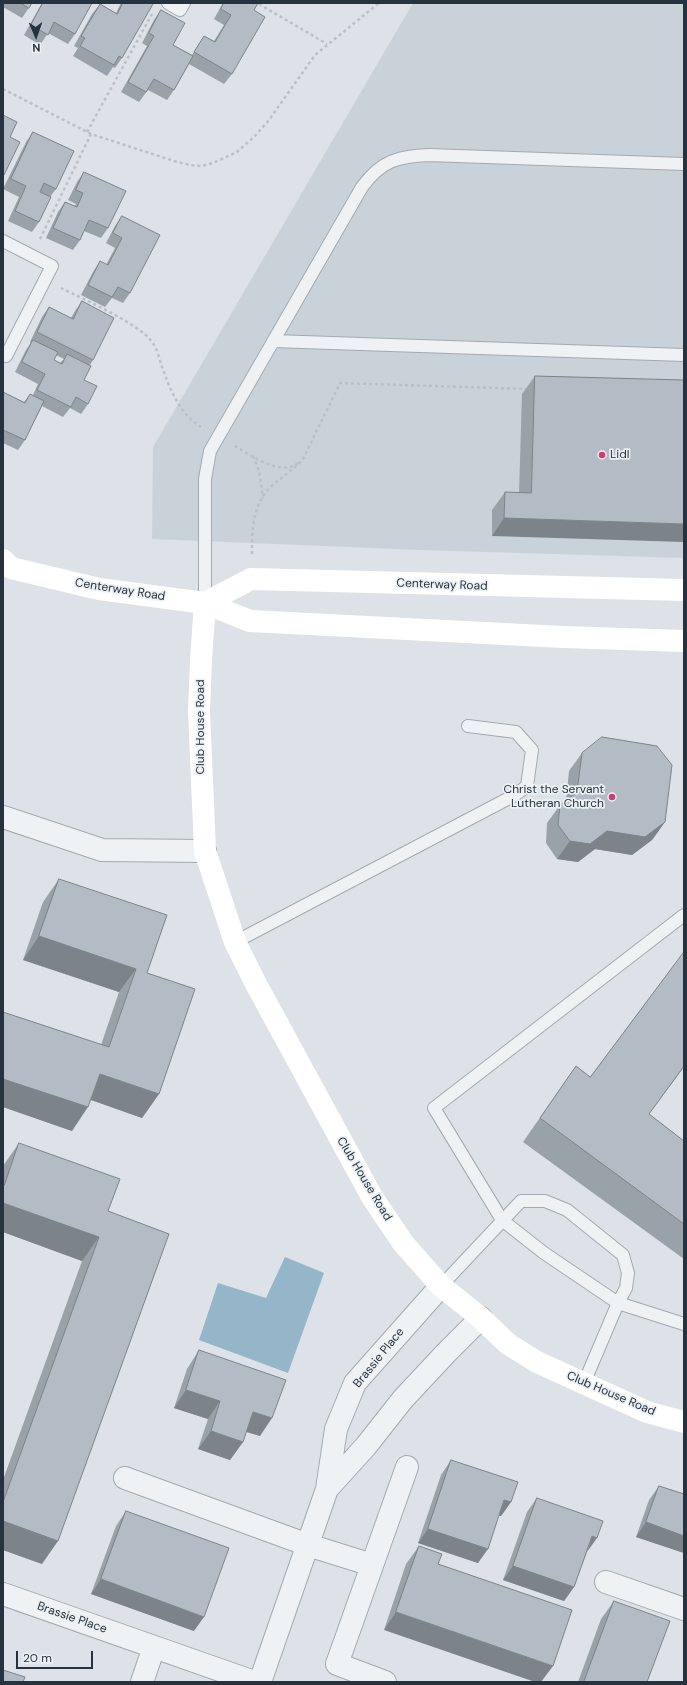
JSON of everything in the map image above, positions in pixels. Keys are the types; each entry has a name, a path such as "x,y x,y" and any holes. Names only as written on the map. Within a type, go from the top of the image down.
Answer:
{"street":[{"name":"Centerway Road","path":"6,566 99,589 205,603 250,621 563,637 684,641"},
{"name":"Centerway Road","path":"205,603 251,578 684,590"},
{"name":"Club House Road","path":"205,603 200,660 199,711 204,851 235,942 256,984 372,1197 404,1243 441,1286 481,1318 508,1344 537,1362 647,1412 684,1422"},
{"path":"3,816 102,850 204,851"},
{"name":"Brassie Place","path":"260,1682 327,1489 336,1429 355,1383 441,1286"},
{"name":"Brassie Place","path":"327,1489 366,1446 403,1399 481,1318"},
{"path":"386,1682 337,1664 407,1467"},
{"path":"125,1478 308,1545 372,1565"},
{"path":"606,1582 684,1609"},
{"name":"Brassie Place","path":"3,1594 254,1682"},
{"path":"142,1682 154,1647"}],"lane":[{"path":"168,3 180,10 184,3"},
{"path":"205,603 204,495 207,459 214,443 362,187 371,175 390,162 413,156 430,155 684,164"},
{"path":"3,241 52,266 6,356 3,354"},
{"path":"273,342 684,355"},
{"path":"235,942 515,795 527,786 532,750 516,732 468,726"},
{"path":"684,915 434,1108 502,1220 544,1253 618,1303 684,1324"},
{"path":"441,1286 521,1201 545,1201 567,1210 623,1255 628,1273 626,1288 618,1303 584,1383"}],"path":[{"path":"3,89 91,134 174,161 202,166 213,163 237,152 255,136 270,120 315,55 380,3"},
{"path":"260,4 328,44"},
{"path":"87,132 154,11"},
{"path":"32,256 91,134"},
{"path":"45,279 145,333 153,342 179,408 193,422 205,429"},
{"path":"252,560 253,526 255,514 267,492 295,468 303,459 340,383 535,389"},
{"path":"229,442 270,465 284,468 294,466 303,459"},
{"path":"252,456 256,461 263,498"}],"shaded area":[{"path":"413,3 684,3 684,558 421,550 152,539 153,447"}],"water":[{"path":"285,1257 324,1273 288,1373 199,1340 218,1283 266,1298"}],"building":[{"path":"21,3 32,3 29,8"},
{"path":"43,3 92,3 75,34 54,22 48,35 31,25"},
{"path":"123,3 153,4 122,58 119,56 114,65 80,46 85,38 81,36 100,4 117,14"},
{"path":"224,3 258,3 254,10 265,17 232,74 194,52 204,36 215,42 231,15 221,9"},
{"path":"161,10 185,23 173,45 193,56 174,90 154,79 146,92 128,82 154,36 149,33"},
{"path":"3,115 17,122 10,137 20,142 4,175 3,175"},
{"path":"33,132 74,151 56,189 44,183 40,192 51,197 39,222 15,211 26,186 11,179"},
{"path":"84,172 126,191 108,228 89,220 80,240 53,228 65,202 77,207 83,193 76,190"},
{"path":"122,216 160,235 130,293 118,287 112,297 88,285 100,261 108,265 122,238 113,233"},
{"path":"82,301 114,318 93,360 37,332 49,307 73,319"},
{"path":"33,340 58,352 54,360 62,364 67,354 91,366 84,380 97,386 88,404 76,397 71,407 37,390 45,374 22,362"},
{"name":"Lidl","path":"535,376 684,380 684,524 504,518 505,492 531,493"},
{"path":"3,392 25,403 30,394 44,401 25,440 3,430"},
{"name":"Christ the Servant Lutheran Church","path":"602,737 657,746 672,765 665,822 645,837 607,831 590,844 570,841 558,825 560,805 577,792 582,753"},
{"path":"59,879 167,915 147,973 195,989 159,1094 100,1074 88,1107 3,1079 3,1012 109,1047 136,969 39,936"},
{"path":"684,952 684,1066 649,1114 684,1141 684,1224 540,1118 576,1066 590,1077"},
{"path":"19,1143 120,1179 108,1211 169,1234 58,1541 3,1521 3,1502 99,1237 3,1203 3,1185"},
{"path":"199,1350 286,1380 272,1418 253,1412 243,1442 211,1431 220,1401 186,1390"},
{"path":"451,1460 518,1482 511,1502 504,1500 488,1549 428,1529"},
{"path":"659,1486 684,1494 684,1536 646,1522"},
{"path":"537,1498 603,1521 597,1538 592,1536 574,1587 513,1566"},
{"path":"126,1511 229,1548 204,1617 101,1579"},
{"path":"419,1546 442,1554 438,1564 572,1610 553,1666 396,1612"},
{"path":"614,1601 670,1621 647,1682 584,1682"},
{"path":"3,1670 25,1677 23,1682 3,1682"}],"place":[{"name":"Lidl","path":"602,455"},
{"name":"Christ the Servant Lutheran Church","path":"612,797"}]}
